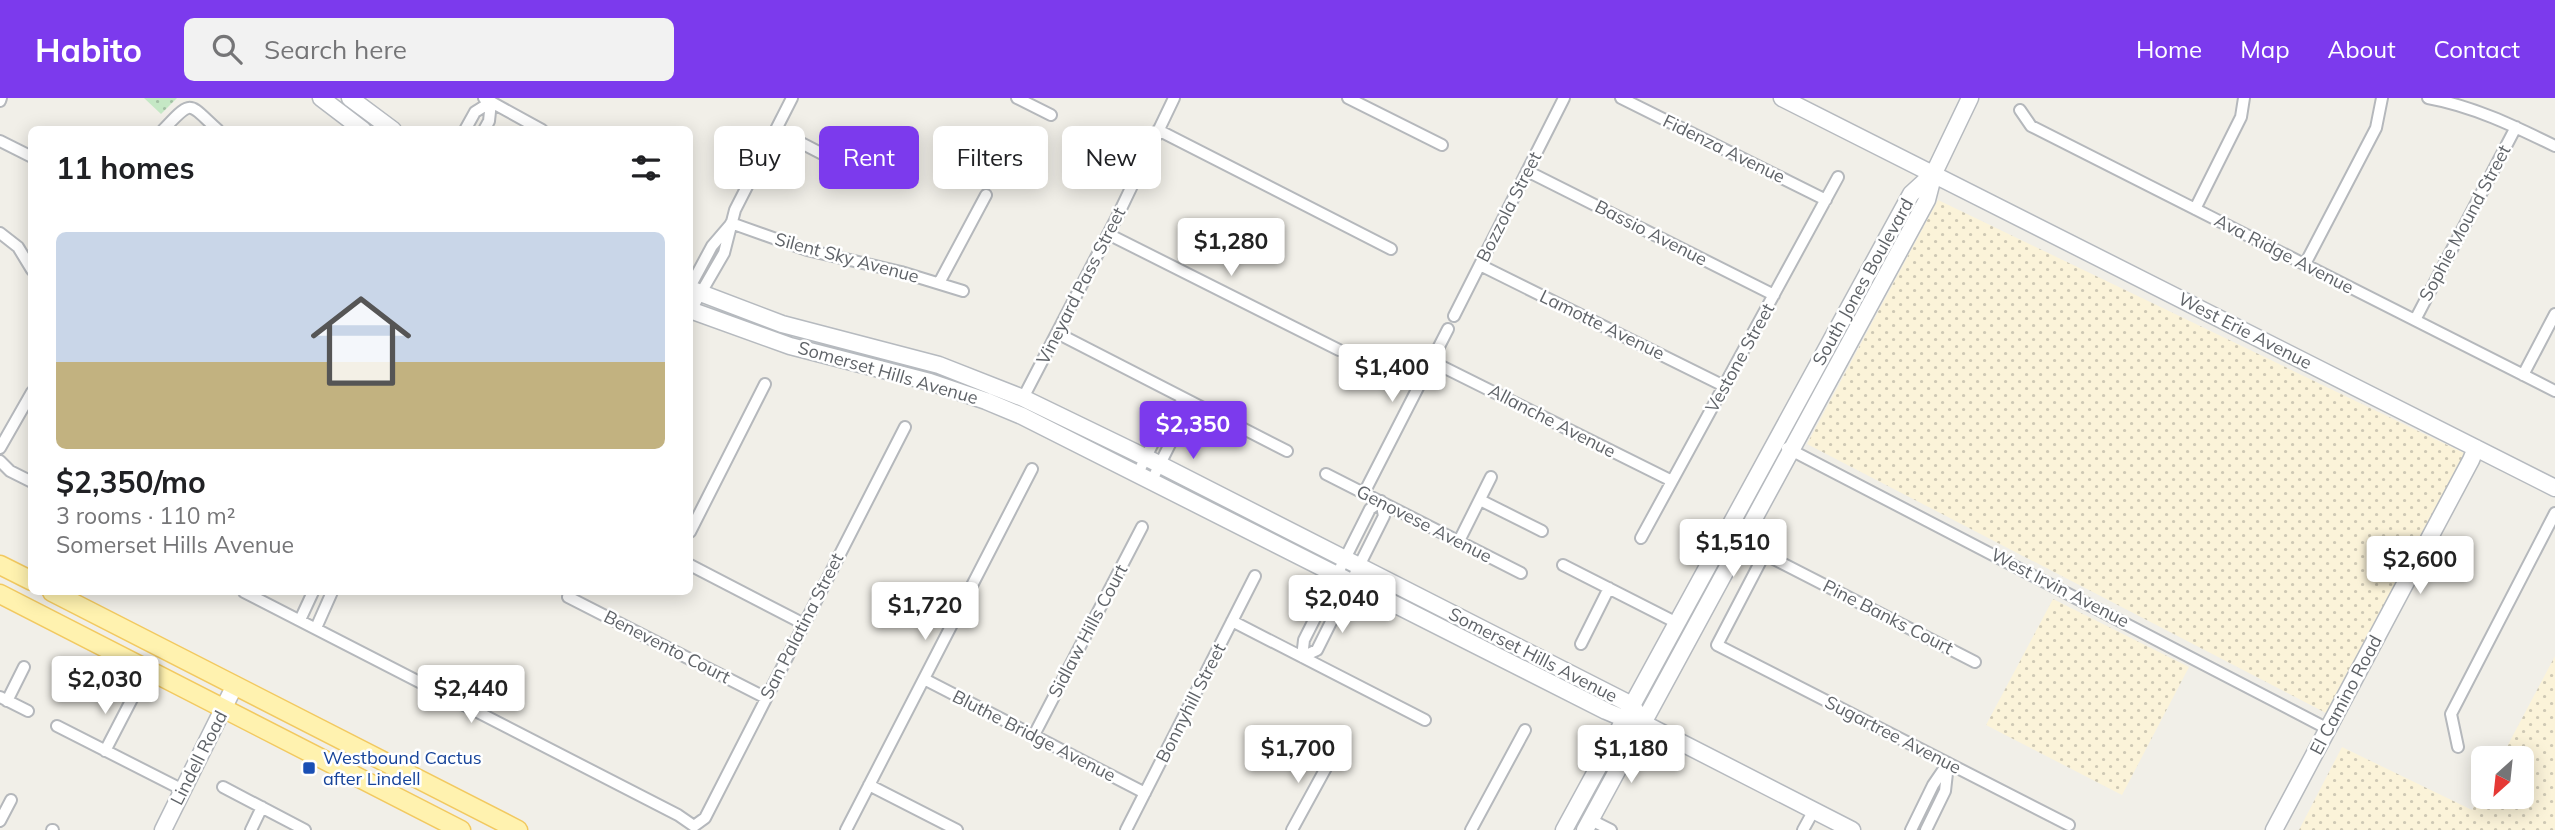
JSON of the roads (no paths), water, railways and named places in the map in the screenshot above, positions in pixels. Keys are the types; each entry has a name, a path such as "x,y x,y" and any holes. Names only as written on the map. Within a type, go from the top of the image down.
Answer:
{"main road":[{"path":"0,565 28,579"},
{"path":"0,594 461,830"},
{"path":"58,595 517,830"}],"street":[{"path":"321,98 358,126"},
{"path":"350,98 388,126"},
{"path":"778,126 792,98"},
{"path":"1017,98 1051,115"},
{"name":"Vineyard Pass Street","path":"1160,126 1174,98"},
{"path":"1349,98 1442,145"},
{"name":"Bozzola Street","path":"1454,316 1564,98"},
{"name":"Fidenza Avenue","path":"1621,98 1826,200"},
{"name":"West Erie Avenue","path":"1782,98 2555,488"},
{"path":"1934,173 1970,98"},
{"path":"2195,209 2241,117 2244,98"},
{"path":"2305,264 2376,128 2382,98"},
{"path":"2428,98 2454,103 2516,127 2555,146"},
{"path":"467,126 475,112 488,100"},
{"path":"486,126 489,121 488,100"},
{"path":"488,100 535,126"},
{"path":"166,126 182,108 189,107 202,113 214,126"},
{"name":"Ava Ridge Avenue","path":"2020,110 2031,126 2555,391"},
{"name":"Sophie Mound Street","path":"2415,320 2516,127"},
{"path":"1161,132 1391,249"},
{"path":"0,141 28,155"},
{"name":"Bassio Avenue","path":"1527,171 1774,295"},
{"name":"South Jones Boulevard","path":"1564,830 1911,194 1934,173"},
{"name":"South Jones Boulevard","path":"1588,825 1927,200 1934,173"},
{"name":"Vestone Street","path":"1641,538 1839,177"},
{"path":"693,290 724,253 735,210 746,189"},
{"name":"Vineyard Pass Street","path":"1023,398 1130,189"},
{"path":"939,283 986,195"},
{"name":"Silent Sky Avenue","path":"731,223 807,250 963,291"},
{"path":"0,233 18,247 28,263"},
{"path":"1108,234 1339,350"},
{"name":"Lamotte Avenue","path":"1480,265 1724,386"},
{"name":"Somerset Hills Avenue","path":"693,290 782,324 939,365 1023,398 1153,461 1348,570"},
{"name":"Somerset Hills Avenue","path":"693,311 790,346 873,366 986,401 1348,570 1628,712 1643,723"},
{"path":"2523,375 2555,314"},
{"path":"1364,493 1448,329"},
{"path":"1057,334 1287,451"},
{"name":"Allanche Avenue","path":"1432,361 1672,481"},
{"path":"693,526 765,384"},
{"path":"0,448 28,399"},
{"path":"1145,477 1153,461 1179,426 1185,399"},
{"name":"San Palatina Street","path":"316,628 694,826 705,818 905,427"},
{"name":"West Irvin Avenue","path":"1776,442 2328,729"},
{"name":"El Camino Road","path":"2274,830 2476,448"},
{"path":"0,461 10,471 28,480"},
{"path":"846,830 1032,469"},
{"name":"Genovese Avenue","path":"1326,474 1521,573"},
{"path":"1459,541 1491,477"},
{"path":"1480,500 1542,531"},
{"path":"1302,657 1317,650 1348,570 1384,516 1381,501"},
{"path":"2458,747 2451,714 2555,513"},
{"name":"Sidlaw Hills Court","path":"1034,735 1142,527"},
{"path":"1764,554 1778,528"},
{"name":"Sugartree Avenue","path":"1764,554 1717,645 2069,825"},
{"name":"Pine Banks Court","path":"1764,554 1975,662"},
{"path":"1563,565 1677,623"},
{"path":"693,567 804,624"},
{"name":"Bonnyhill Street","path":"1126,830 1255,576"},
{"path":"1581,644 1609,588"},
{"path":"250,595 316,628 331,595"},
{"path":"300,620 312,595"},
{"name":"Benevento Court","path":"568,597 766,698"},
{"path":"1232,621 1425,720"},
{"path":"24,667 4,699 28,711"},
{"name":"Bluthe Bridge Avenue","path":"924,679 1145,793"},
{"name":"Lindell Road","path":"163,830 235,685"},
{"path":"105,751 133,696"},
{"path":"1643,723 1852,830"},
{"path":"57,726 183,790"},
{"path":"1471,830 1525,730"},
{"path":"1292,830 1333,755"},
{"path":"1910,830 1933,785 1948,763"},
{"path":"1926,830 1945,791 1948,763"},
{"path":"869,785 957,830"},
{"path":"223,787 305,830"},
{"path":"0,821 10,800"},
{"path":"251,830 262,807"},
{"path":"1803,830 1814,810"},
{"path":"1588,825 1611,830"}],"place":[{"name":"Westbound Cactus after Lindell","path":"309,768"}]}
